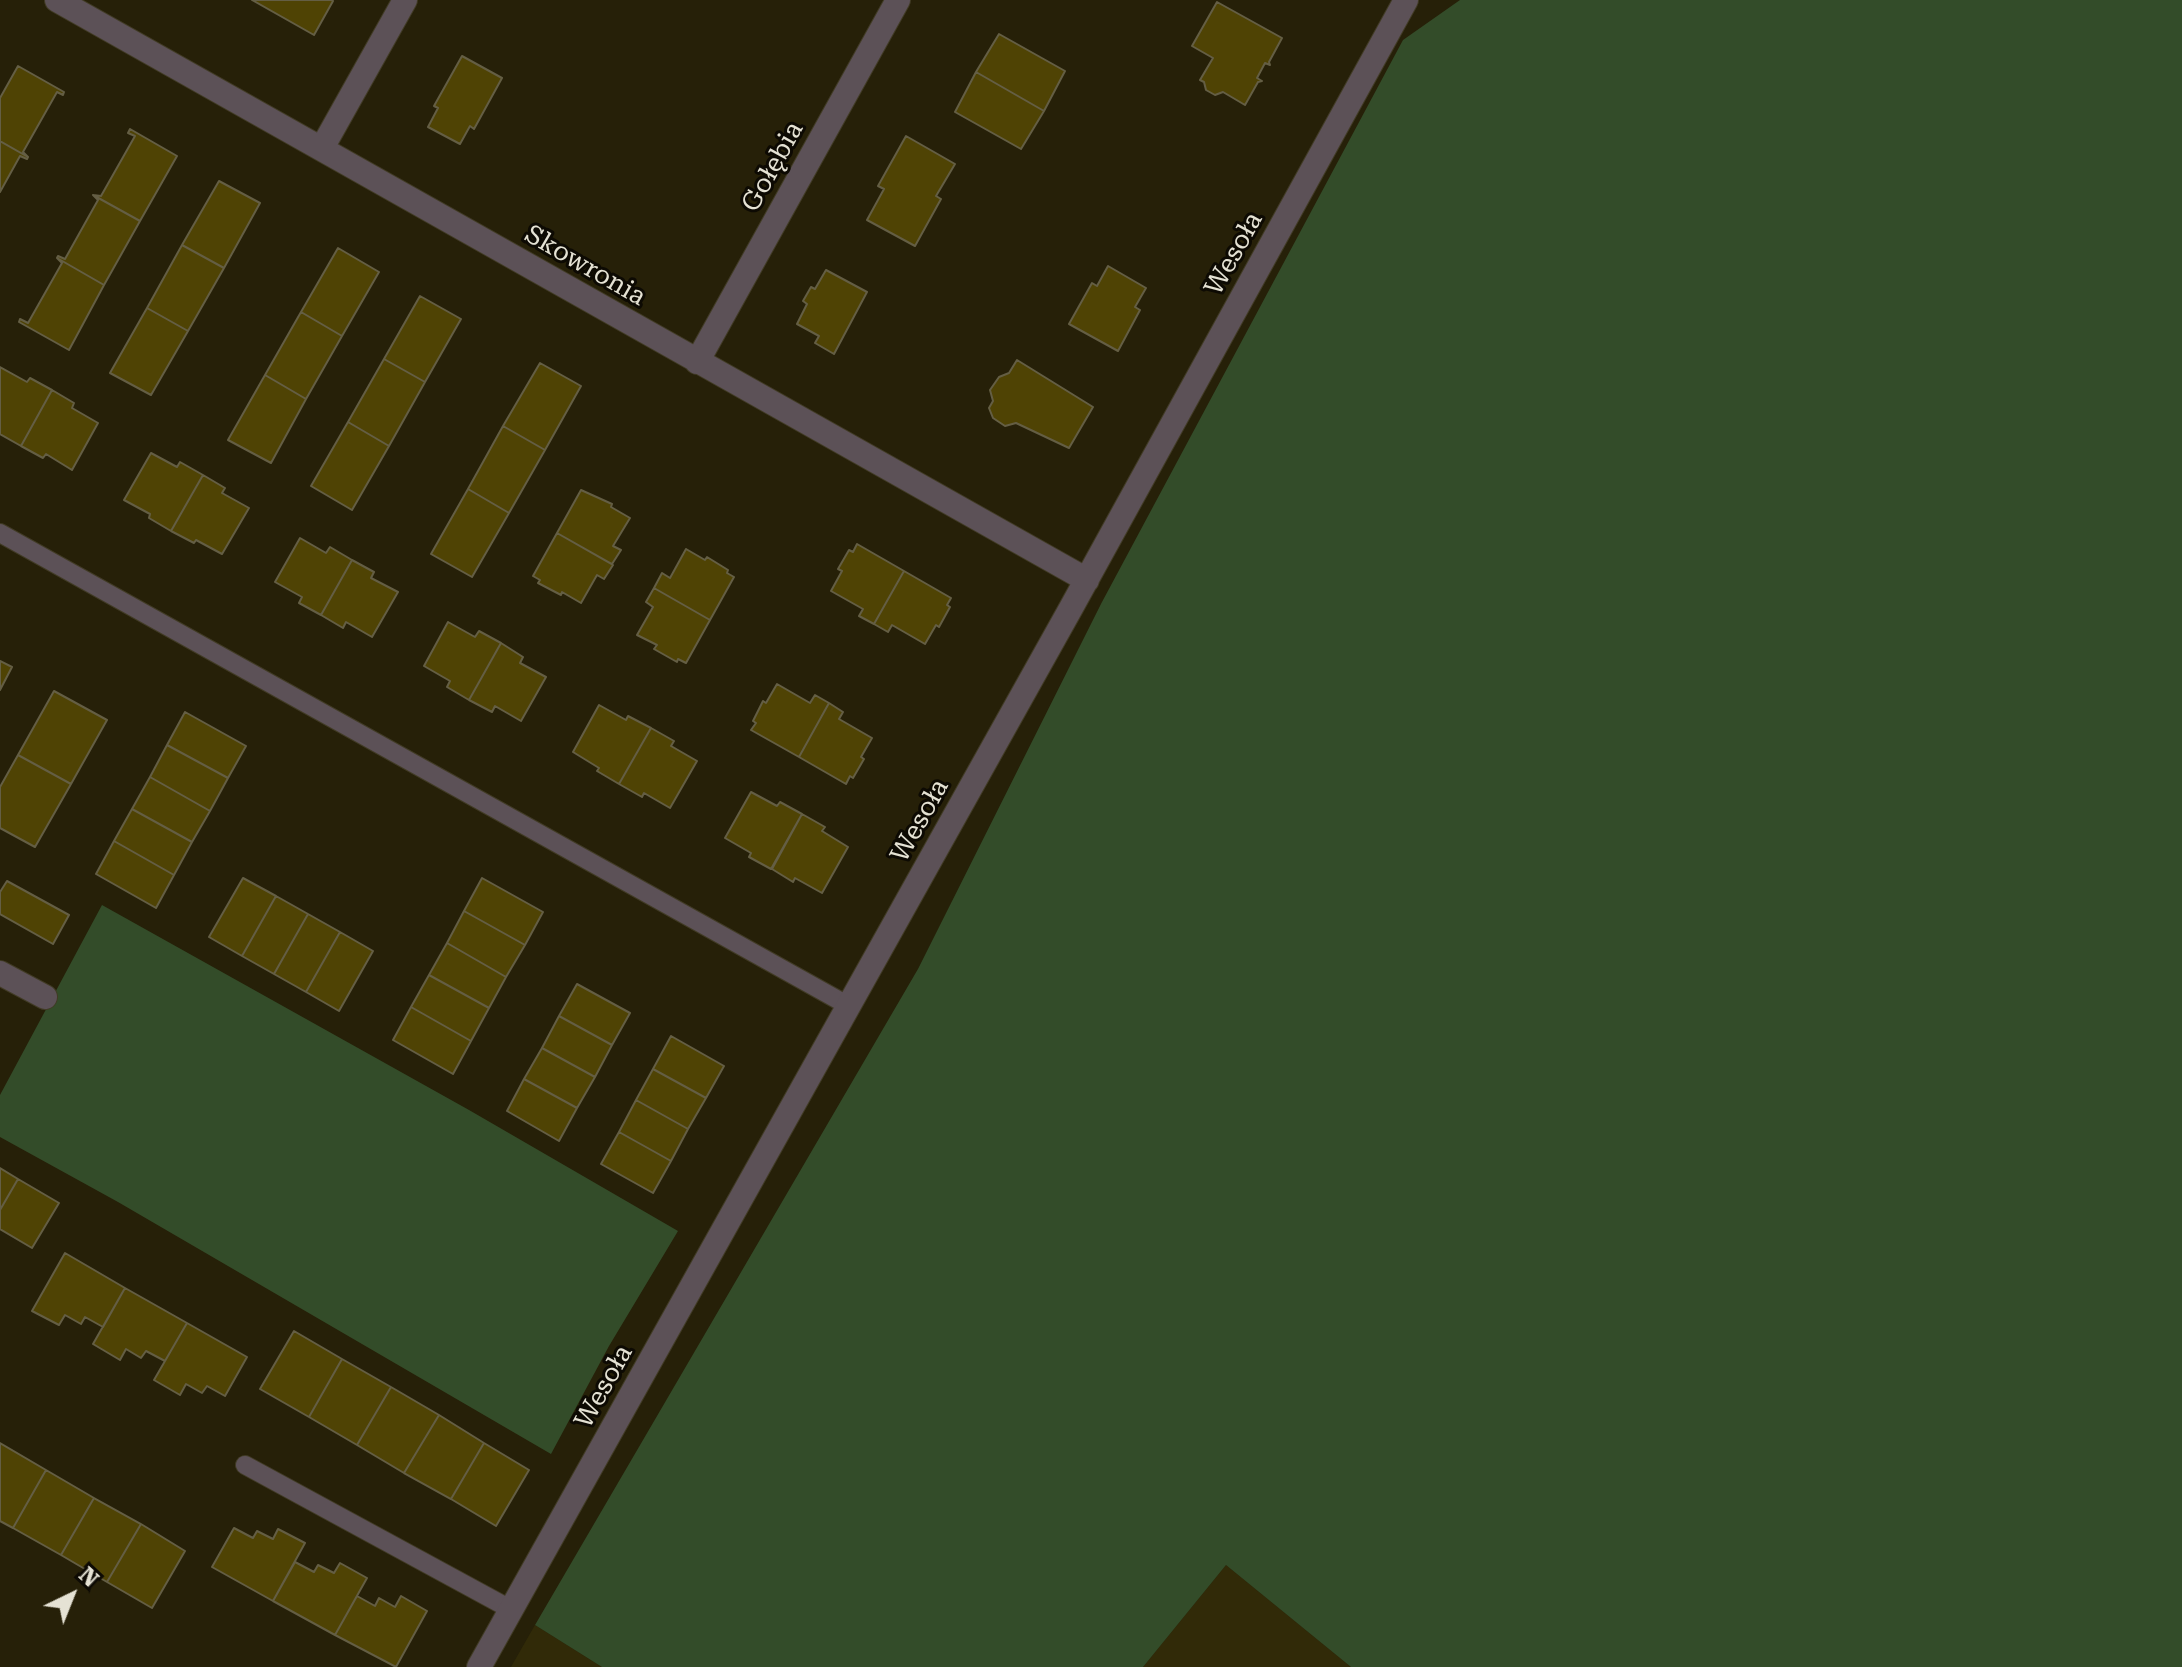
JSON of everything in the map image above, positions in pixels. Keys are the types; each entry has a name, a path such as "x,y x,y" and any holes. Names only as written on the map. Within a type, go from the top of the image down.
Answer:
{"street":[{"name":"Skowronia","path":"57,0 1087,580"},
{"path":"322,148 405,0"},
{"name":"Gołębia","path":"697,362 898,0"},
{"name":"Wesoła","path":"479,1667 1087,580 1406,0"},
{"path":"0,973 45,997"}],"lane":[{"path":"0,533 849,1006"},
{"path":"245,1465 512,1610"}],"shaded area":[{"path":"1226,1565 1351,1667 1143,1667"},
{"path":"535,1625 602,1667 511,1667"}],"green space":[{"path":"1460,0 2182,0 2182,1667 1351,1667 1226,1565 1143,1667 602,1667 535,1625 918,969 1102,602 1403,40"},
{"path":"102,905 678,1231 609,1346 551,1454 118,1202 0,1137 0,1095"}],"building":[{"path":"252,0 332,0 333,1 314,35"},
{"path":"1217,2 1282,38 1270,65 1265,63 1257,78 1262,81 1258,82 1245,105 1223,92 1215,95 1206,90 1204,82 1200,80 1213,58 1192,46"},
{"path":"999,34 1065,71 1044,111 976,72"},
{"path":"462,56 502,78 474,129 470,126 460,144 428,127 438,108 434,106"},
{"path":"18,66 64,92 63,95 57,92 23,152 28,157 0,141 0,98"},
{"path":"976,72 1044,111 1021,149 955,112"},
{"path":"130,129 177,156 140,221 93,195 101,196 135,136 128,133"},
{"path":"906,136 955,164 936,196 941,199 915,246 867,220 884,189 878,186"},
{"path":"0,141 28,157 20,156 0,192"},
{"path":"219,181 260,203 224,268 182,245"},
{"path":"93,195 140,221 104,285 57,258 65,259 98,200"},
{"path":"182,245 224,268 188,331 147,308"},
{"path":"338,248 379,272 342,336 301,312"},
{"path":"57,258 104,285 69,350 19,322 20,319 28,323 62,263"},
{"path":"1108,266 1146,288 1135,307 1140,310 1118,351 1069,324 1092,283 1097,286"},
{"path":"826,270 867,292 834,354 815,343 819,336 797,324 807,304 803,301 811,287 815,289"},
{"path":"420,296 461,319 425,382 384,359"},
{"path":"147,308 188,331 151,395 110,373"},
{"path":"301,312 342,336 306,399 265,375"},
{"path":"384,359 425,382 389,446 348,422"},
{"path":"1017,360 1093,407 1069,448 1016,423 1005,426 993,418 989,408 993,401 990,390 999,377 1009,373"},
{"path":"540,363 581,386 545,450 503,426"},
{"path":"0,367 27,382 30,378 52,390 21,446 0,434"},
{"path":"265,375 306,399 271,463 228,440"},
{"path":"52,390 74,403 72,408 98,423 72,470 46,454 43,458 21,446"},
{"path":"348,422 389,446 352,510 311,486"},
{"path":"503,426 545,450 509,513 468,489"},
{"path":"151,453 177,467 180,462 203,475 171,531 149,518 150,514 124,500"},
{"path":"203,475 225,488 222,493 249,508 222,554 171,531"},
{"path":"468,489 509,513 472,577 431,554"},
{"path":"581,490 612,504 611,507 630,518 613,546 621,550 612,564 557,533"},
{"path":"557,533 613,565 604,579 597,575 581,603 538,583 540,580 533,576"},
{"path":"300,538 326,553 330,547 352,560 321,615 299,603 302,597 275,582"},
{"path":"857,544 904,571 874,624 859,616 863,609 831,591 842,571 838,569 849,550 853,552"},
{"path":"686,549 705,560 707,557 734,577 710,620 654,588 662,573 670,578"},
{"path":"352,560 374,572 371,578 398,592 372,637 346,622 343,628 321,615"},
{"path":"904,571 951,598 947,605 950,607 939,627 936,625 925,644 892,625 888,632 874,624"},
{"path":"654,588 710,620 686,663 678,659 677,662 654,649 657,645 637,635 653,607 646,602"},
{"path":"448,622 475,637 479,631 501,643 469,700 447,687 450,681 424,666"},
{"path":"501,643 523,657 520,663 546,677 521,721 495,706 492,712 469,700"},
{"path":"0,661 12,667 0,690"},
{"path":"777,684 810,703 815,695 829,703 799,757 751,730 763,701 766,703"},
{"path":"54,691 107,720 71,784 18,755"},
{"path":"829,703 843,712 839,719 872,738 861,757 864,759 846,784 799,757"},
{"path":"599,705 626,720 628,716 651,728 619,784 573,752"},
{"path":"185,712 246,746 228,778 167,745"},
{"path":"651,728 674,741 671,746 697,761 670,808 644,793 642,797 619,784"},
{"path":"167,745 228,778 210,811 150,777"},
{"path":"18,755 71,784 35,847 0,828 0,787"},
{"path":"150,777 210,811 192,842 132,809"},
{"path":"751,792 777,806 780,802 802,814 771,869 725,838"},
{"path":"132,809 192,842 174,875 114,841"},
{"path":"802,814 825,827 822,831 848,847 822,893 795,878 793,882 772,869"},
{"path":"114,841 174,875 156,908 96,874"},
{"path":"243,878 276,896 242,956 209,937"},
{"path":"482,878 543,912 525,945 464,911"},
{"path":"7,881 69,915 53,944 0,914 0,892"},
{"path":"276,896 308,914 274,974 242,956"},
{"path":"464,911 525,945 506,977 447,943"},
{"path":"308,914 340,932 306,992 274,974"},
{"path":"340,932 373,951 339,1011 306,992"},
{"path":"447,943 506,977 489,1008 429,975"},
{"path":"429,975 489,1008 471,1041 411,1007"},
{"path":"577,984 630,1013 612,1045 559,1016"},
{"path":"411,1007 471,1041 453,1074 393,1040"},
{"path":"559,1016 612,1045 595,1077 542,1048"},
{"path":"671,1036 724,1066 706,1098 653,1069"},
{"path":"542,1048 595,1077 577,1108 524,1079"},
{"path":"653,1069 706,1098 688,1129 636,1100"},
{"path":"524,1079 577,1108 559,1141 507,1111"},
{"path":"636,1100 688,1129 671,1161 619,1132"},
{"path":"619,1132 671,1161 653,1193 601,1164"},
{"path":"0,1168 18,1179 0,1210"},
{"path":"18,1179 59,1203 32,1248 0,1229 0,1210"},
{"path":"65,1253 125,1288 103,1327 85,1317 81,1324 65,1315 59,1325 32,1311"},
{"path":"125,1288 187,1323 165,1361 146,1351 141,1358 126,1349 120,1360 93,1344"},
{"path":"187,1323 247,1357 225,1396 207,1386 202,1393 186,1384 180,1395 154,1380"},
{"path":"294,1331 342,1359 309,1417 260,1389"},
{"path":"342,1359 391,1387 357,1445 309,1417"},
{"path":"391,1387 439,1415 404,1473 357,1445"},
{"path":"439,1415 484,1443 451,1499 404,1473"},
{"path":"0,1443 46,1470 13,1528 0,1521"},
{"path":"484,1443 529,1470 496,1526 451,1499"},
{"path":"46,1470 94,1498 61,1555 13,1528"},
{"path":"94,1498 141,1524 107,1582 61,1555"},
{"path":"141,1524 185,1551 152,1608 107,1582"},
{"path":"234,1528 253,1538 257,1531 273,1539 278,1529 305,1543 273,1601 212,1567"},
{"path":"295,1562 314,1572 318,1565 334,1573 340,1563 367,1578 335,1635 273,1601"},
{"path":"357,1596 375,1606 379,1598 395,1607 401,1596 427,1611 396,1667 335,1635"}]}
